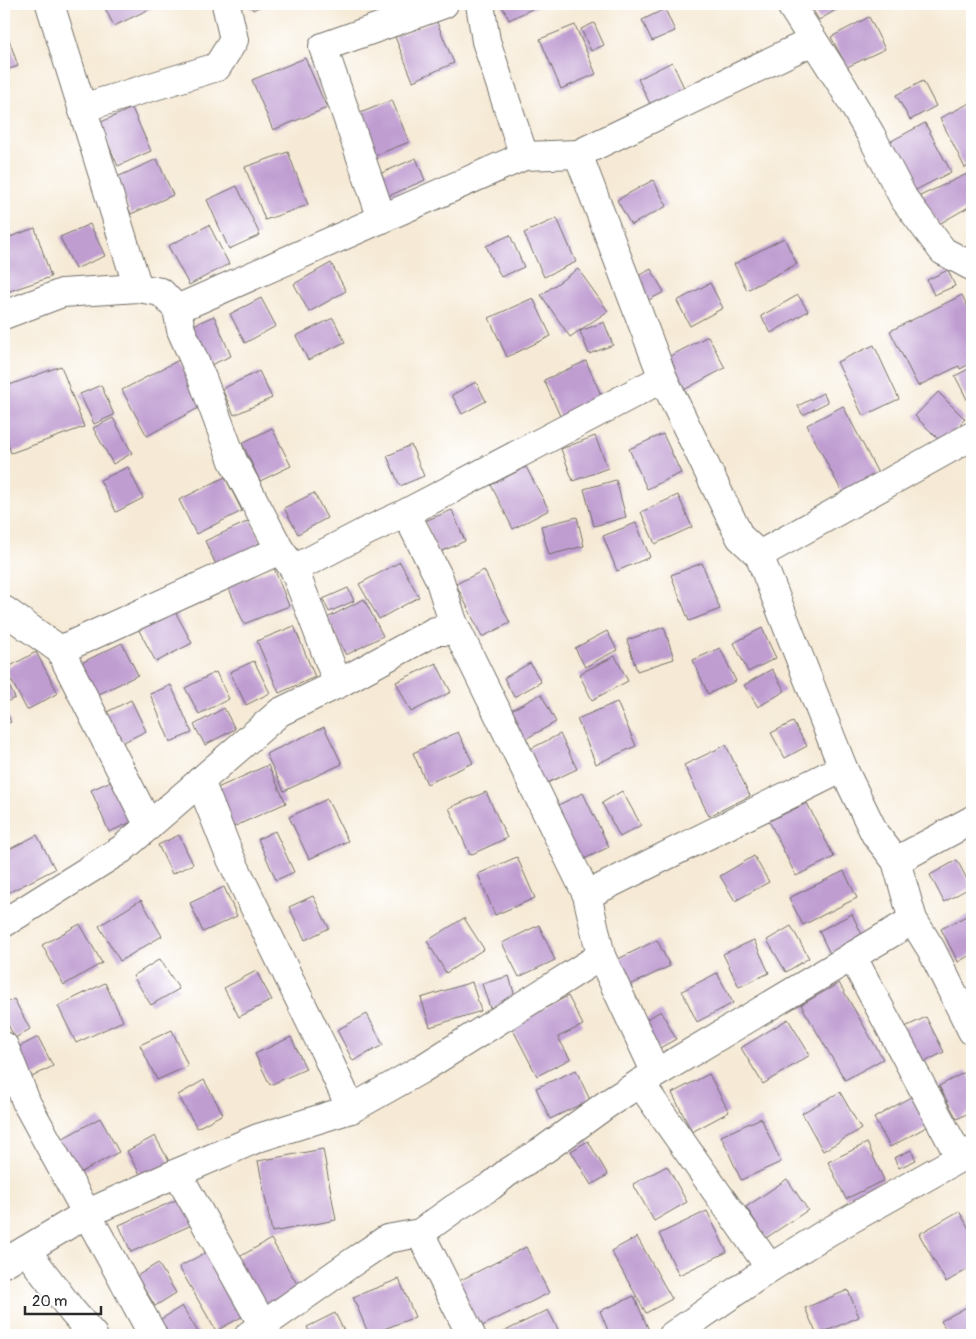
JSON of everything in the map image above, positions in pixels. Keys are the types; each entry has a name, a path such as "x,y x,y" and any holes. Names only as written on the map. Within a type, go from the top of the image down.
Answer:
{"street":[{"path":"50,4 138,288"},
{"path":"82,108 216,67 234,40 226,4"},
{"path":"382,219 323,47 444,4"},
{"path":"480,4 486,41 524,156"},
{"path":"790,4 866,126 904,199 943,251 972,260"},
{"path":"177,309 524,156 578,154 813,41"},
{"path":"578,154 663,378 740,537 759,555 843,768 875,834 896,861 913,920 931,948 972,1030"},
{"path":"4,315 62,294 138,288 161,292 177,309 181,330 202,378 233,461 287,560 338,684"},
{"path":"60,650 287,560 367,531 406,513 663,378"},
{"path":"759,555 972,436"},
{"path":"4,923 122,849 280,712 338,684 436,631 455,631 439,578 406,513"},
{"path":"4,610 60,650 149,826"},
{"path":"452,622 587,896 601,956 648,1078 770,1268"},
{"path":"587,896 843,768"},
{"path":"200,781 231,859 352,1109"},
{"path":"896,861 972,820"},
{"path":"177,1173 256,1330 387,1239 420,1232 491,1186 607,1104 648,1078 913,920"},
{"path":"93,1335 72,1311 15,1257 86,1214 177,1173 258,1138 352,1109 420,1070 601,956"},
{"path":"674,1335 770,1268 828,1232 966,1154 852,956"},
{"path":"4,1046 27,1104 153,1335"},
{"path":"420,1232 471,1335"}],"building":[{"path":"103,4 160,4 114,26"},
{"path":"250,4 265,4 253,10"},
{"path":"501,4 542,4 509,20"},
{"path":"809,4 846,4 819,20"},
{"path":"665,9 675,31 652,41 642,20"},
{"path":"869,17 885,49 847,67 831,37"},
{"path":"436,20 454,63 413,81 395,37"},
{"path":"594,23 604,45 591,51 581,29"},
{"path":"4,25 18,66 4,71"},
{"path":"575,25 596,74 561,89 540,39"},
{"path":"305,58 327,108 273,130 252,80"},
{"path":"672,62 686,92 652,108 638,79"},
{"path":"923,81 936,106 910,120 896,95"},
{"path":"392,100 409,142 369,158 353,116"},
{"path":"970,103 972,108 972,164 965,168 940,118"},
{"path":"132,108 151,151 118,166 99,123"},
{"path":"925,123 951,172 908,194 882,146"},
{"path":"288,152 308,205 265,220 245,167"},
{"path":"416,158 425,180 384,198 375,176"},
{"path":"157,159 173,195 131,214 115,178"},
{"path":"967,174 972,185 972,205 939,224 920,196"},
{"path":"653,180 667,206 631,225 617,200"},
{"path":"237,186 260,235 229,249 207,200"},
{"path":"557,218 576,262 544,277 524,233"},
{"path":"90,224 105,256 75,269 60,237"},
{"path":"209,225 229,264 189,285 168,246"},
{"path":"35,228 51,277 7,292 4,283 4,239"},
{"path":"510,235 524,267 501,277 486,246"},
{"path":"784,238 797,264 747,290 734,264"},
{"path":"331,263 346,291 309,312 294,284"},
{"path":"578,269 608,311 570,337 541,295"},
{"path":"651,269 664,292 641,304 629,281"},
{"path":"948,270 955,286 934,295 927,280"},
{"path":"710,283 723,308 690,326 677,301"},
{"path":"798,295 808,311 771,333 761,316"},
{"path":"962,295 972,316 972,363 960,369 959,366 918,386 890,331"},
{"path":"261,298 276,326 245,343 230,314"},
{"path":"533,298 551,336 507,357 489,318"},
{"path":"214,316 231,356 206,367 189,327"},
{"path":"333,318 345,342 308,360 296,336"},
{"path":"604,322 613,345 589,354 580,331"},
{"path":"708,336 725,368 678,393 661,361"},
{"path":"874,345 899,399 863,416 837,362"},
{"path":"179,360 204,405 147,436 122,390"},
{"path":"586,361 606,406 564,425 544,380"},
{"path":"61,366 84,427 11,453 4,433 4,387"},
{"path":"972,367 972,409 955,376"},
{"path":"259,371 272,398 234,415 222,389"},
{"path":"476,382 486,401 462,414 452,395"},
{"path":"101,385 114,415 94,424 80,394"},
{"path":"938,392 965,419 942,443 915,416"},
{"path":"823,393 828,402 803,415 798,406"},
{"path":"843,406 880,477 844,496 807,425"},
{"path":"113,418 132,453 113,464 93,428"},
{"path":"272,428 291,466 260,481 242,443"},
{"path":"663,434 681,473 647,489 629,449"},
{"path":"595,436 608,468 573,481 561,449"},
{"path":"411,445 424,476 400,486 387,456"},
{"path":"128,467 143,498 116,512 100,480"},
{"path":"526,467 549,510 513,529 491,485"},
{"path":"225,477 242,511 196,534 179,500"},
{"path":"616,480 626,517 594,526 584,489"},
{"path":"314,493 327,518 298,534 284,508"},
{"path":"678,495 692,527 655,544 641,512"},
{"path":"452,510 465,541 438,553 425,521"},
{"path":"577,517 584,546 549,555 541,526"},
{"path":"251,520 264,548 218,569 205,541"},
{"path":"636,523 650,557 617,571 603,536"},
{"path":"400,562 419,597 379,619 359,584"},
{"path":"702,563 720,609 689,621 671,575"},
{"path":"274,568 289,606 244,624 228,586"},
{"path":"484,570 510,623 482,637 456,584"},
{"path":"348,588 354,601 329,612 323,599"},
{"path":"364,599 383,636 346,655 327,618"},
{"path":"171,604 192,643 156,662 135,623"},
{"path":"294,626 315,677 279,693 257,641"},
{"path":"664,627 674,659 637,671 627,640"},
{"path":"762,628 776,658 748,672 734,643"},
{"path":"607,631 617,650 585,667 575,648"},
{"path":"122,643 138,675 93,697 77,665"},
{"path":"720,648 736,681 708,694 693,660"},
{"path":"36,652 58,693 27,710 5,669"},
{"path":"615,656 628,681 592,700 579,674"},
{"path":"254,661 270,693 246,705 230,672"},
{"path":"436,663 451,692 411,712 396,682"},
{"path":"530,663 541,682 514,697 504,678"},
{"path":"772,669 785,691 758,707 744,685"},
{"path":"216,672 229,699 199,714 185,688"},
{"path":"4,675 15,698 4,703"},
{"path":"171,685 192,733 170,742 150,694"},
{"path":"541,694 556,722 520,742 504,714"},
{"path":"131,700 146,731 116,746 101,715"},
{"path":"617,702 636,746 596,764 577,719"},
{"path":"4,707 11,722 4,725"},
{"path":"224,708 235,729 205,745 194,725"},
{"path":"793,722 807,746 785,758 771,733"},
{"path":"324,727 342,764 284,791 266,754"},
{"path":"458,732 473,763 427,784 413,753"},
{"path":"560,734 577,769 543,785 526,751"},
{"path":"726,745 750,796 709,816 684,765"},
{"path":"268,765 286,803 231,828 213,790"},
{"path":"118,778 136,820 109,832 91,790"},
{"path":"622,791 641,825 620,837 602,803"},
{"path":"486,792 507,838 470,855 449,808"},
{"path":"583,793 609,847 576,863 550,809"},
{"path":"327,799 348,841 309,859 289,817"},
{"path":"807,803 834,857 796,876 769,821"},
{"path":"275,831 294,872 276,880 258,839"},
{"path":"37,835 55,869 4,895 4,852"},
{"path":"179,835 193,864 172,874 158,845"},
{"path":"754,856 769,882 735,901 720,876"},
{"path":"517,857 535,898 495,915 478,874"},
{"path":"957,860 971,887 944,902 930,875"},
{"path":"844,871 857,898 803,925 789,898"},
{"path":"224,887 237,916 203,932 190,903"},
{"path":"313,896 329,928 305,940 289,907"},
{"path":"141,900 162,936 120,961 99,926"},
{"path":"972,913 972,954 958,962 941,929"},
{"path":"852,914 863,937 830,954 819,931"},
{"path":"464,918 484,949 446,973 427,941"},
{"path":"80,924 102,963 64,985 42,945"},
{"path":"539,925 555,960 519,977 502,943"},
{"path":"791,926 809,958 786,972 767,940"},
{"path":"657,940 670,966 628,986 616,960"},
{"path":"754,940 769,973 739,987 723,954"},
{"path":"160,959 179,989 151,1005 133,976"},
{"path":"256,971 272,1000 239,1017 224,988"},
{"path":"717,973 733,1003 697,1022 682,991"},
{"path":"509,976 516,1000 490,1008 482,984"},
{"path":"472,982 481,1011 430,1027 421,998"},
{"path":"105,983 123,1021 76,1043 58,1006"},
{"path":"839,983 883,1059 845,1080 801,1005"},
{"path":"568,996 583,1025 558,1037 570,1059 537,1076 511,1026"},
{"path":"14,999 30,1029 15,1038 4,1017 4,1004"},
{"path":"661,1011 676,1039 658,1049 642,1022"},
{"path":"367,1014 383,1045 353,1061 337,1030"},
{"path":"926,1017 944,1052 917,1066 899,1030"},
{"path":"788,1019 810,1055 763,1084 741,1048"},
{"path":"172,1030 188,1066 157,1080 140,1045"},
{"path":"38,1037 53,1066 32,1077 17,1048"},
{"path":"291,1037 306,1069 270,1085 255,1054"},
{"path":"576,1070 590,1100 550,1119 536,1088"},
{"path":"967,1071 972,1082 972,1111 957,1119 939,1086"},
{"path":"709,1074 729,1112 692,1132 672,1093"},
{"path":"204,1080 223,1114 197,1128 178,1095"},
{"path":"840,1092 861,1129 823,1151 802,1113"},
{"path":"914,1095 930,1125 890,1147 874,1118"},
{"path":"100,1118 119,1152 74,1176 56,1142"},
{"path":"761,1118 781,1162 741,1180 721,1136"},
{"path":"155,1136 170,1163 142,1178 127,1151"},
{"path":"588,1141 608,1175 591,1185 571,1151"},
{"path":"867,1143 884,1180 846,1199 828,1162"},
{"path":"323,1149 336,1220 272,1232 258,1161"},
{"path":"911,1150 916,1160 899,1168 894,1158"},
{"path":"667,1166 687,1202 654,1221 633,1184"},
{"path":"787,1179 808,1210 766,1238 746,1207"},
{"path":"183,1197 194,1224 131,1252 119,1225"},
{"path":"707,1211 727,1252 679,1275 659,1234"},
{"path":"959,1211 972,1234 972,1267 946,1282 919,1234"},
{"path":"637,1237 672,1299 646,1313 611,1251"},
{"path":"271,1239 300,1289 260,1311 232,1261"},
{"path":"526,1247 549,1293 480,1327 457,1282"},
{"path":"210,1250 247,1314 216,1331 179,1267"},
{"path":"158,1263 176,1293 155,1306 137,1276"},
{"path":"399,1279 415,1317 369,1335 353,1297"},
{"path":"848,1290 859,1317 817,1335 805,1308"},
{"path":"634,1296 651,1335 610,1335 600,1311"},
{"path":"972,1304 972,1335 949,1335 941,1321"},
{"path":"182,1306 200,1335 162,1335 155,1323"},
{"path":"548,1310 561,1335 497,1335"},
{"path":"335,1313 346,1335 311,1335 307,1327"}]}
